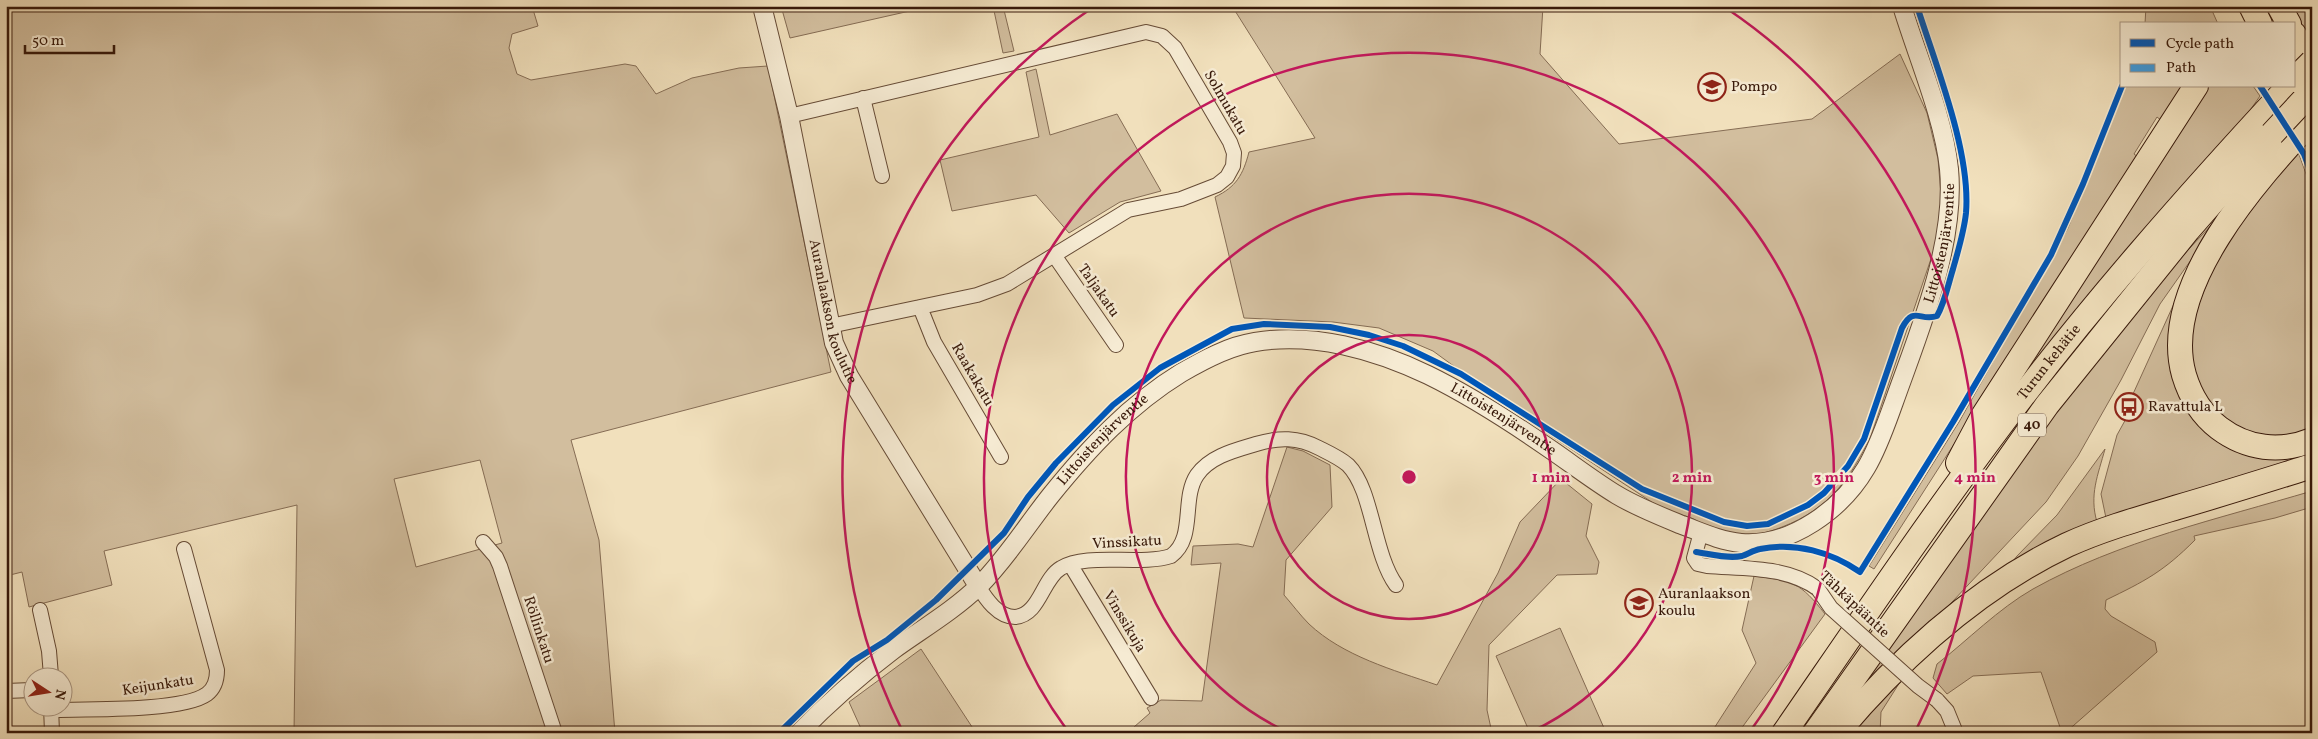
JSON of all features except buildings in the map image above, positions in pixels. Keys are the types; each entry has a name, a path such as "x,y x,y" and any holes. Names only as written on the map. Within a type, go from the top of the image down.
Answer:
{"highway":[{"path":"2251,6 2259,22"},
{"path":"2279,6 2287,22"},
{"path":"2296,39 2312,63 2296,78"},
{"path":"1916,541 1984,416 2195,88"},
{"name":"Turun kehätie","path":"1784,733 1916,541 2002,424 2098,303 2272,134 2288,88"},
{"path":"2295,88 2312,119 2272,134 2197,276 2182,320 2180,355 2187,385 2193,397 2201,410 2222,430 2237,439 2262,447 2294,447 2312,440"},
{"name":"Turun kehätie","path":"1815,733 2047,405 2188,230 2312,91"},
{"path":"1837,733 1868,696 1909,654 1972,603 2035,562 2068,545 2111,528 2312,466"}],"street":[{"name":"Auranlaakson koulutie","path":"762,6 789,116 836,350 849,376 978,586"},
{"name":"Littoistenjärventie","path":"799,733 821,710 871,668 947,613 978,586 1024,534 1063,480 1116,421 1140,401 1189,368 1216,354 1255,342 1325,342 1370,352 1396,361 1430,376 1476,401 1533,437 1615,494 1721,540 1748,543 1768,541 1796,530 1830,510 1846,495 1868,464 1880,440 1944,250 1951,203 1949,164 1939,122 1902,6"},
{"name":"Solmukatu","path":"789,116 1134,34 1152,33 1167,39 1175,48 1230,142 1234,153 1230,172 1223,181 1210,189 1181,199 1128,210 996,289 830,326"},
{"path":"864,98 882,176"},
{"name":"Taljakatu","path":"1054,255 1116,345"},
{"name":"Raakakatu","path":"920,307 934,342 1001,457"},
{"name":"Vinssikatu","path":"1070,564 1085,561 1158,560 1171,556 1183,542 1190,494 1196,476 1201,470 1215,459 1232,451 1288,438 1310,444 1341,460 1352,470 1360,484 1386,569 1396,585"},
{"name":"Tähkäpääntie","path":"1701,532 1694,558 1698,564 1768,570 1802,580 1818,590 1831,608 1918,686 1937,700 1947,711 1956,733"},
{"name":"Röllinkatu","path":"483,542 496,557 500,566 555,733"},
{"name":"Keijunkatu","path":"72,708 146,707 194,700 210,691 216,682 216,670 184,549"},
{"path":"978,586 996,609 1008,616 1018,616 1032,609 1055,573 1070,564"},
{"name":"Vinssikuja","path":"1070,564 1151,698"},
{"path":"40,610 49,651 50,666"},
{"path":"6,691 22,690"},
{"path":"51,716 52,733"}],"shaded area":[{"path":"6,6 532,6 538,26 512,34 509,48 517,74 531,80 625,64 636,66 656,94 692,78 739,68 768,66 831,372 571,440 599,540 615,733 294,733 297,505 104,551 112,585 29,607 22,572 6,576","holes":["480,460 502,543 416,567 394,479"]},
{"path":"781,6 932,6 790,38"},
{"path":"993,6 1003,6 1014,51 1003,53"},
{"path":"1232,6 1543,6 1540,54 1619,144 1812,119 1900,54 1927,113 1938,159 1942,207 1935,247 1871,436 1846,479 1825,502 1798,520 1776,529 1747,536 1734,536 1717,532 1695,520 1670,514 1539,428 1433,351 1379,328 1333,322 1244,318 1215,197 1228,189 1238,179 1249,152 1315,138"},
{"path":"2146,6 2210,6 2217,22 2145,22"},
{"path":"2290,6 2312,6 2312,32 2306,37"},
{"path":"1036,69 1050,135 1117,114 1161,191 1120,202 1069,233 1036,195 952,211 940,160 1039,137 1026,72"},
{"path":"2123,88 2183,88 2162,121 2157,117 2134,154 2138,157 1874,569 1869,566 1959,422 2068,228"},
{"path":"2204,88 2254,88 2260,96 2246,116 1989,423"},
{"path":"2297,149 2312,190 2312,432 2256,436 2233,427 2214,411 2191,371 2189,328 2216,261 2235,232"},
{"path":"2214,222 2217,223 2160,304 2121,380 2078,456 2046,502 1829,733 1965,535 2059,405 2160,281"},
{"path":"2177,297 2177,319 2212,428 2312,445 2312,454 2278,467 2106,518 2101,494 2117,435 2138,397 2133,394"},
{"path":"1287,447 1303,451 1330,465 1332,507 1286,560 1284,595 1309,624 1337,645 1369,661 1437,685 1498,573 1520,522 1561,479 1592,504 1586,536 1599,562 1597,574 1557,575 1489,645 1487,710 1492,733 1137,733 1134,727 1150,713 1147,708 1161,700 1202,701 1221,563 1191,565 1193,546 1238,544 1253,547"},
{"path":"2105,449 2094,494 2097,522 2003,574 2017,556 2057,515"},
{"path":"2312,491 2312,507 2275,518 2194,536 2195,540 2163,568 2143,581 2106,600 2105,609 2111,616 2155,642 2157,652 2065,733 2062,733 2041,672 1973,676 1947,694 1933,678 1937,664 1995,615 2033,589 2066,572 2100,557 2170,532"},
{"path":"1754,576 1795,585 1809,595 1825,614 1738,733 1711,733 1756,663 1742,630"},
{"path":"1560,628 1604,728 1595,733 1530,733 1496,656"},
{"path":"921,649 976,733 863,733 849,702"},
{"path":"1895,675 1900,682 1881,712 1880,733 1850,733"}],"cycle path":[{"path":"779,733 853,661 887,640 936,600 1004,533 1028,497 1056,463 1113,405 1160,368 1232,329 1264,324 1330,327 1369,335 1403,346 1461,374 1642,489 1724,522 1747,526 1768,524 1808,505 1824,493 1848,466 1864,439 1906,321 1914,316 1937,316 1946,293 1962,234 1966,213 1966,189 1958,137 1917,6"},
{"path":"1696,552 1737,557 1756,550 1773,547 1800,548 1825,554 1860,572 1953,422 2051,255 2083,184 2121,88"},
{"path":"2261,88 2304,154 2312,176"}],"place":[{"name":"Pompo","path":"1712,87"},
{"name":"Ravattula L","path":"2129,407"},
{"name":"Auranlaakson koulu","path":"1639,603"}]}
